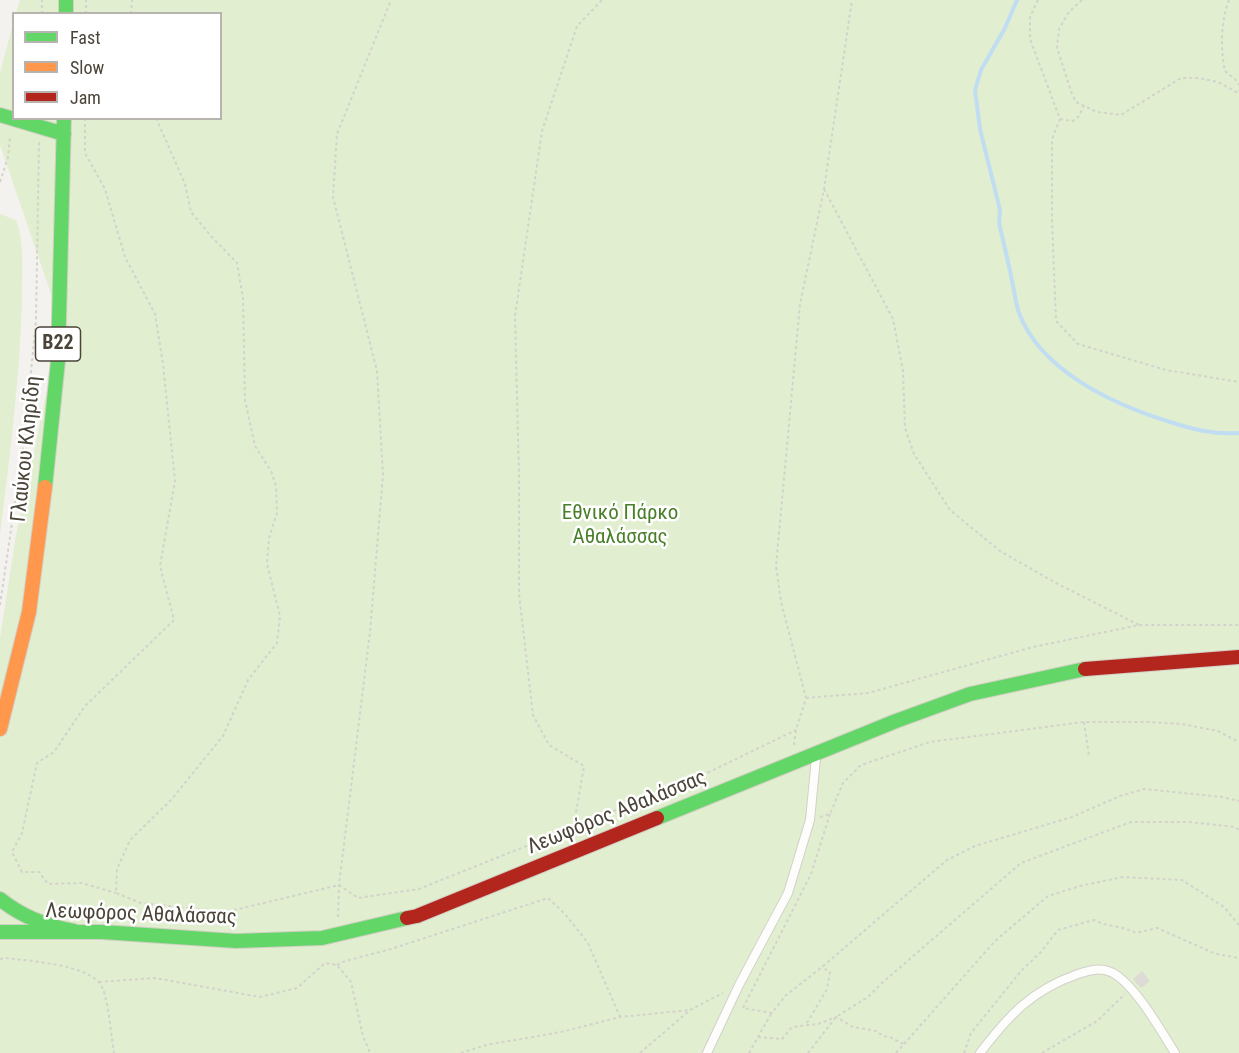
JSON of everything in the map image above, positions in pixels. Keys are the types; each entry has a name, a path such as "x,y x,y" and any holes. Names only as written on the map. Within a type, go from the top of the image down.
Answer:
{"main road":[{"path":"14,120 64,134"},
{"name":"Γλαύκου Κληρίδη","path":"0,729 28,612 48,465 57,361 64,120"},
{"name":"Γλαύκου Κληρίδη","path":"0,685 34,568"},
{"name":"Λεωφόρος Αθαλάσσας","path":"0,932 74,931 236,941 322,938 337,935 417,916 896,721 970,694 1092,667 1239,657"},
{"path":"0,899 26,918 74,931"}],"lane":[{"path":"707,1053 788,893 810,820 817,753"},
{"path":"980,1053 1001,1025 1026,1001 1056,982 1097,969 1111,972 1122,979 1149,1012 1175,1053"}],"path":[{"path":"337,935 339,885 370,632 383,475 378,371 333,197 336,134 392,0"},
{"path":"569,855 584,766 549,745 533,715 519,594 515,316 542,131 577,26 603,0"},
{"path":"797,762 794,744 806,698 781,602 776,566 800,304 824,189 852,0"},
{"path":"1038,0 1030,17 1030,39 1060,119 1052,139 1056,321 1078,344 1166,370 1239,382"},
{"path":"1082,0 1069,12 1059,28 1057,48 1076,102 1097,112 1121,115 1181,78 1199,78 1218,82 1238,93 1239,90"},
{"path":"1229,0 1225,11 1221,51 1225,70 1239,85"},
{"path":"1060,119 1073,121 1079,116 1084,105"},
{"path":"85,120 85,153 105,189 125,257 155,314 163,364 175,481 160,566 174,620 85,706 54,752 38,763 22,833 12,852 22,872 39,872 48,884 82,883 141,903 226,912 339,885 358,898 419,889 703,775 796,730"},
{"path":"116,893 117,869 130,840 171,800 223,736 248,680 277,643 280,616 267,564 269,538 277,513 276,486 271,471 255,446 245,400 243,298 237,263 210,236 192,212 185,184 157,120"},
{"path":"0,182 8,157 10,132 20,122"},
{"path":"0,605 25,435 36,320 39,127"},
{"path":"824,189 893,318 903,371 905,428 914,454 950,510 1000,551 1054,582 1139,625"},
{"path":"806,698 868,693 1033,647 1139,625 1239,625"},
{"path":"772,1013 742,1008 811,873 830,814 843,783 861,765 930,742 1084,722 1182,724 1218,731 1239,742"},
{"path":"1084,722 1089,756"},
{"path":"749,1053 772,1013 785,996 947,860 975,846 1072,817 1120,796 1144,789 1222,797 1239,801"},
{"path":"810,820 830,814"},
{"path":"758,1037 782,1039 792,1027 818,1024 836,1017 868,997 1021,863 1131,822 1189,822 1239,830"},
{"path":"896,1053 995,941 1048,896 1080,885 1123,878 1182,880 1224,907 1239,925"},
{"path":"99,982 154,978 260,997 297,988 325,963 337,965 391,950 548,898 565,914 588,943 620,1017"},
{"path":"964,1053 971,1033 1021,971 1041,952 1058,930 1094,920 1107,926 1126,927 1136,933 1157,928 1216,954 1239,958"},
{"path":"0,959 70,967 96,978 103,987 114,1053"},
{"path":"337,965 351,982 363,1036 370,1053"},
{"path":"806,1025 827,989 830,972 822,967"},
{"path":"640,1053 690,1010 740,985"},
{"path":"1042,1053 1097,1021 1130,990"},
{"path":"461,1053 486,1045 561,1032 620,1017 690,1010"},
{"path":"836,1017 853,1027 876,1031 903,1044"},
{"path":"808,1053 836,1017"}],"green space":[{"name":"Εθνικό Πάρκο Αθαλάσσας","path":"20,0 1239,0 1239,1053 0,1053 0,638 16,535 61,323 0,145 0,73 12,28 12,120 222,120 222,12 16,12"},
{"path":"0,214 16,220 21,238 22,267 17,386 0,534"}],"building":[{"path":"1142,971 1150,981 1141,988 1133,979"}],"waterway":[{"path":"1017,0 1005,28 981,70 975,90 980,129 1000,210 999,223 1016,303 1029,334 1061,368 1102,395 1146,414 1194,429 1239,433"}],"traffic: fast":[{"path":"66,0 66,12"},
{"path":"0,115 12,119"},
{"path":"17,120 64,134"},
{"path":"45,487 58,361 64,120"},
{"path":"657,818 896,721 970,694 1085,669"},
{"path":"0,899 35,920 74,931"},
{"path":"0,932 102,932 236,941 322,938 407,918"}],"traffic: slow":[{"path":"0,729 29,612 45,487"}],"traffic: jam":[{"path":"1085,669 1239,657"},
{"path":"407,918 417,916 657,818"}]}
